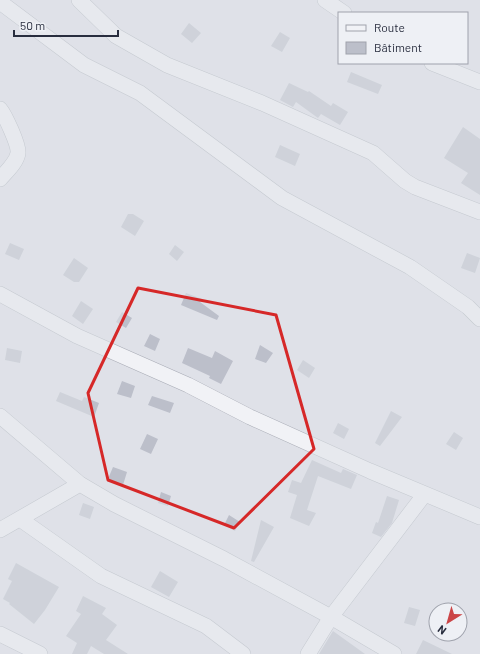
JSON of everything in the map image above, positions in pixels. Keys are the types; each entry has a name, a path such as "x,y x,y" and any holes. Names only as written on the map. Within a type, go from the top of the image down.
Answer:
{"street":[{"path":"79,0 116,36 167,64 262,103 373,153 405,181 415,187 480,212"},
{"path":"325,0 343,12"},
{"path":"0,2 84,65 140,93 282,198 410,267 440,286 468,307 480,319"},
{"path":"435,64 480,82"},
{"path":"0,108 6,117 18,152 16,159 0,179"},
{"path":"0,294 77,336 188,384 250,417 424,495 480,518"},
{"path":"0,416 80,484 114,504 224,559 331,617 394,654"},
{"path":"0,530 80,484"},
{"path":"308,654 331,617 424,495"},
{"path":"20,519 101,576 206,626 243,654"},
{"path":"0,634 40,654"}],"highlighted area":[{"path":"138,288 276,315 314,449 234,528 108,480 88,393"}],"building":[{"path":"189,23 201,33 192,43 181,34"},
{"path":"280,32 290,38 282,52 271,46"},
{"path":"351,72 382,85 378,94 347,82"},
{"path":"289,83 308,92 309,91 331,106 333,103 348,112 340,125 321,114 318,118 296,102 293,107 280,100"},
{"path":"463,127 480,139 480,195 461,183 468,173 444,158"},
{"path":"280,145 300,154 295,166 275,157"},
{"path":"128,214 133,214 144,221 135,236 121,227"},
{"path":"10,243 24,249 19,260 5,254"},
{"path":"175,245 184,252 177,261 169,254"},
{"path":"467,253 480,258 475,273 461,268"},
{"path":"74,258 88,268 79,282 74,282 63,275"},
{"path":"186,293 202,299 200,302 219,316 217,320 181,305"},
{"path":"81,301 93,309 83,324 72,316"},
{"path":"122,312 132,318 126,328 116,322"},
{"path":"150,334 160,339 155,351 144,346"},
{"path":"260,345 273,353 266,363 255,359"},
{"path":"7,348 22,351 20,363 5,360"},
{"path":"188,348 212,358 215,351 233,361 221,384 209,378 210,376 182,363"},
{"path":"303,360 315,368 309,378 297,370"},
{"path":"122,381 135,386 131,398 117,394"},
{"path":"60,392 82,401 84,397 99,403 94,417 56,401"},
{"path":"152,396 174,403 170,413 148,405"},
{"path":"391,411 402,417 380,446 375,443"},
{"path":"338,423 349,429 344,439 333,433"},
{"path":"454,432 463,438 456,450 446,444"},
{"path":"147,434 158,439 151,454 140,449"},
{"path":"312,460 341,473 343,469 357,475 351,489 318,476 307,510 316,513 309,526 290,518 297,495 288,492 292,480 301,483"},
{"path":"113,467 127,472 123,485 108,479"},
{"path":"161,492 171,496 168,506 158,503"},
{"path":"387,496 399,500 392,523 381,537 372,533 376,522 378,523"},
{"path":"83,503 94,507 90,519 79,515"},
{"path":"229,515 240,522 235,531 224,525"},
{"path":"261,520 274,527 254,562 251,561"},
{"path":"16,563 59,587 45,610 34,624 9,604 10,603 3,599 12,581 8,579"},
{"path":"160,571 178,582 169,597 151,587"},
{"path":"83,596 106,608 102,614 117,625 106,640 128,654 104,654 91,646 87,654 72,654 77,643 66,636 81,614 76,611"},
{"path":"409,607 420,610 415,626 404,623"},
{"path":"333,631 365,654 319,654"},
{"path":"423,640 452,654 416,654"}]}
